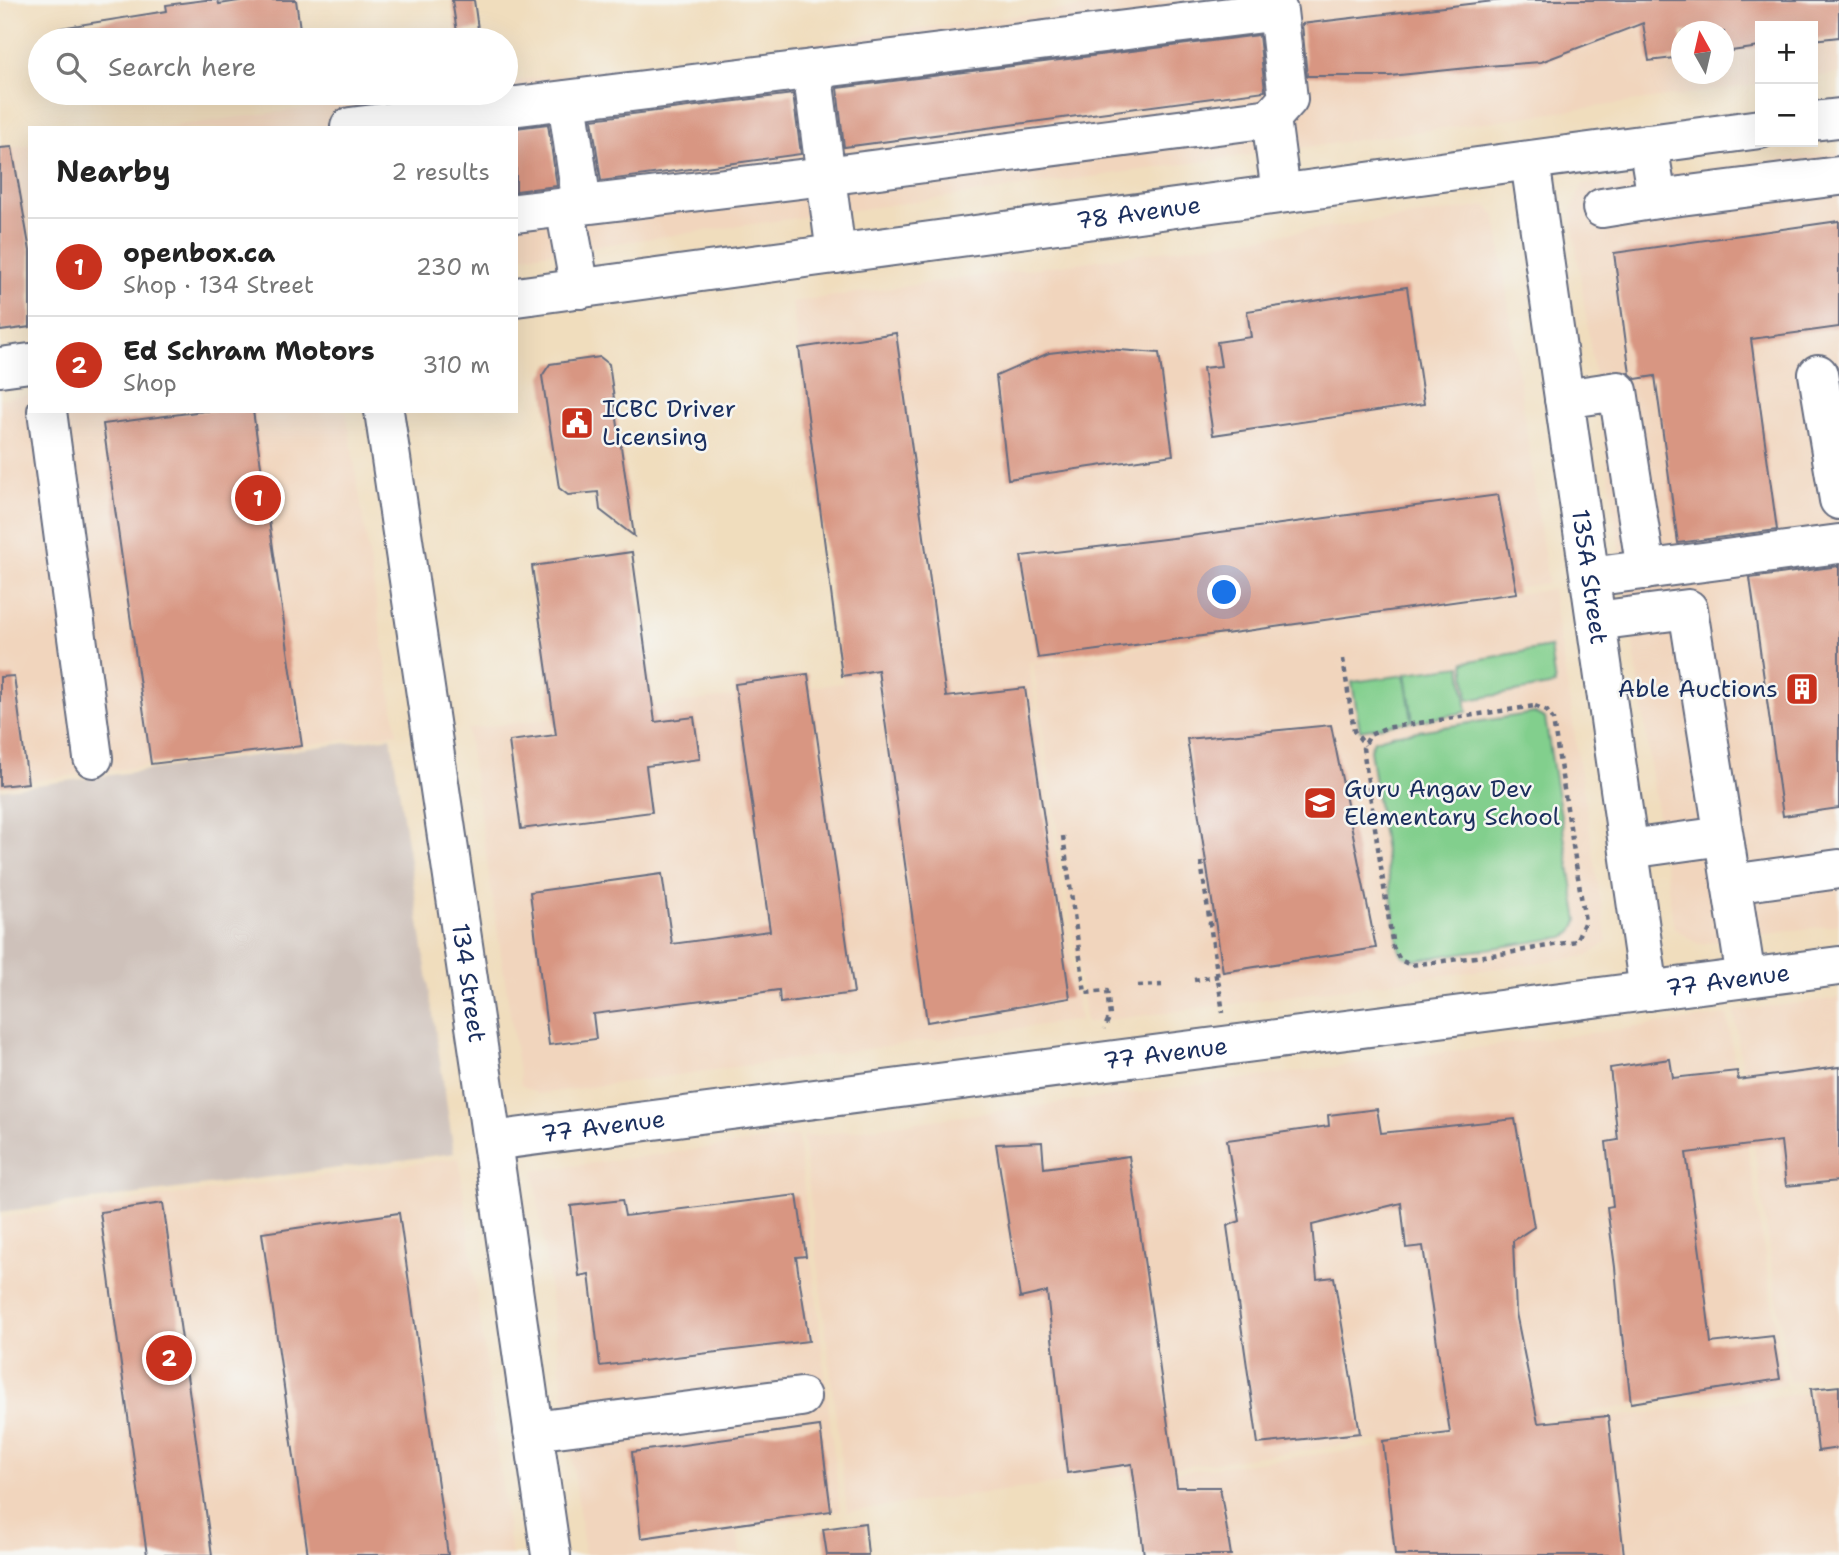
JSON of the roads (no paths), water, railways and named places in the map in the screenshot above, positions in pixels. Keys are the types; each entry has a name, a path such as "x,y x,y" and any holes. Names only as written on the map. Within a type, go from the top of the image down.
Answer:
{"street":[{"path":"358,126 1278,11 1288,99 1270,118 518,213"},
{"path":"812,69 836,254"},
{"path":"567,100 580,289"},
{"path":"1270,118 1281,193"},
{"path":"1818,120 1839,118"},
{"name":"78 Avenue","path":"518,298 1755,130"},
{"path":"1648,144 1657,200"},
{"name":"135A Street","path":"1530,161 1649,991"},
{"path":"1602,208 1839,176"},
{"path":"0,368 28,363"},
{"path":"1818,374 1839,500"},
{"path":"1564,399 1618,391 1646,570"},
{"path":"47,413 93,758"},
{"name":"134 Street","path":"384,413 551,1555"},
{"path":"1590,577 1839,544"},
{"path":"1596,621 1688,608 1746,978"},
{"path":"1629,849 1723,836"},
{"path":"1731,884 1839,869"},
{"name":"77 Avenue","path":"492,1141 1839,966"},
{"path":"533,1432 801,1396"}],"place":[{"name":"ICBC Driver Licensing","path":"577,423"},
{"name":"openbox.ca","path":"258,498"},
{"name":"Able Auctions","path":"1802,689"},
{"name":"Guru Angav Dev Elementary School","path":"1320,803"},
{"name":"Ed Schram Motors","path":"169,1358"}]}
